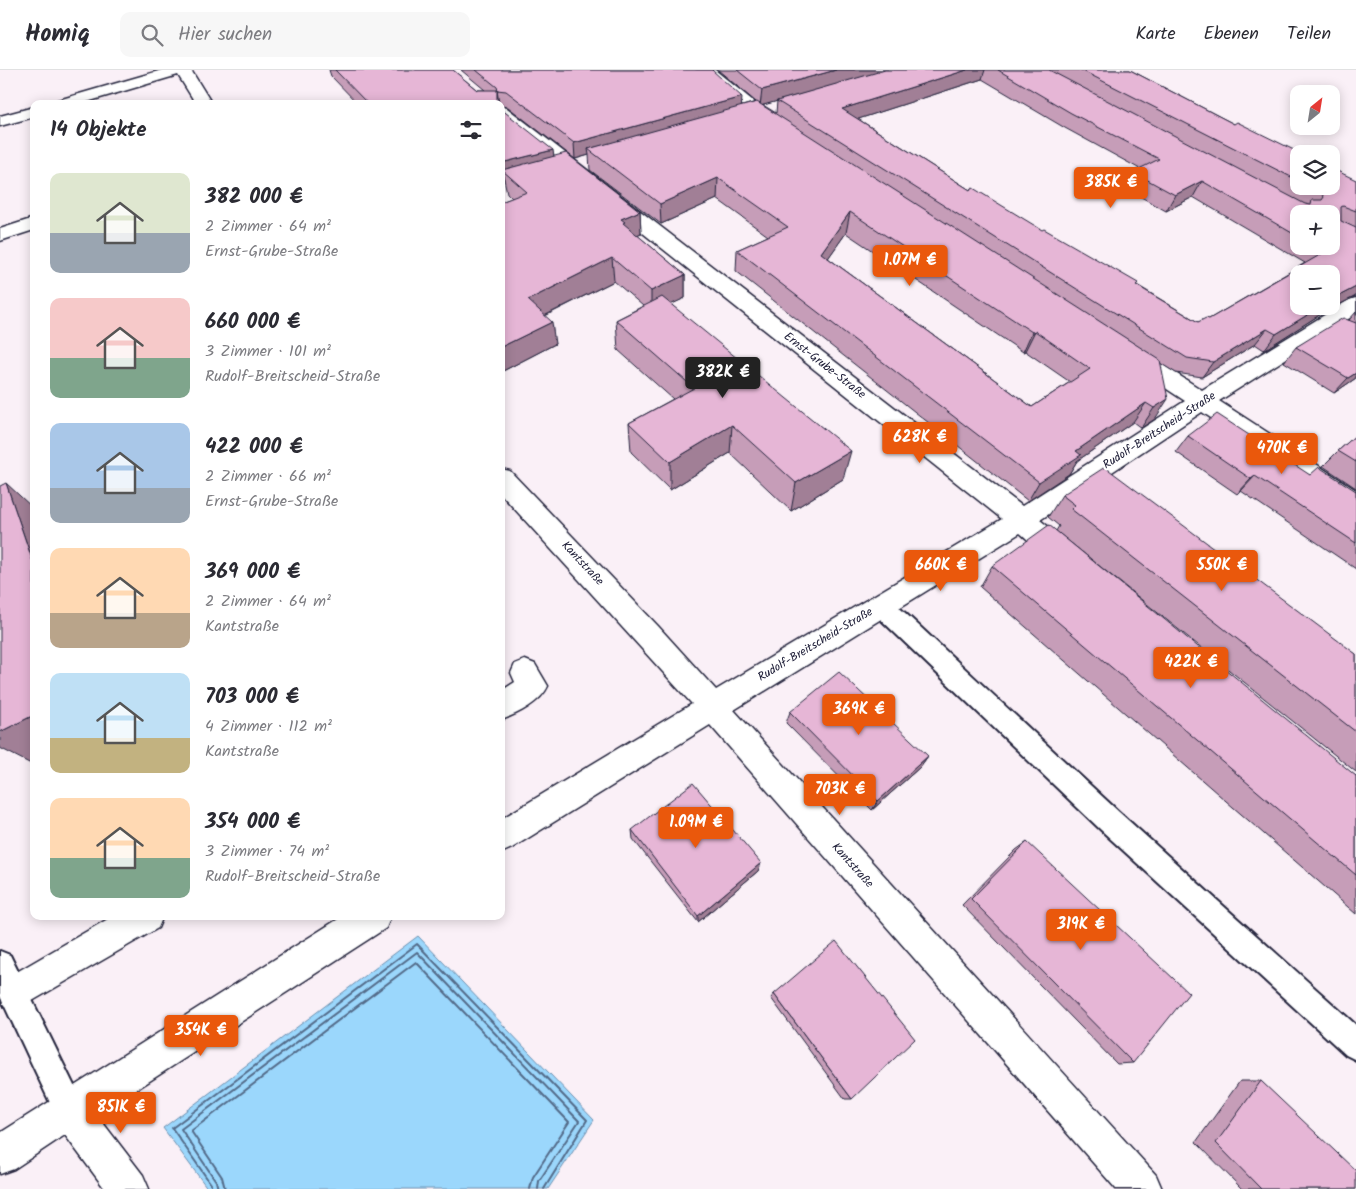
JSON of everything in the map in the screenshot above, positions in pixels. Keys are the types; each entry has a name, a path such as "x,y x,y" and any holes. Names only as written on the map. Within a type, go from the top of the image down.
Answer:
{"street":[{"path":"75,100 179,70"},
{"path":"183,70 202,100"},
{"path":"705,70 756,113 789,135"},
{"path":"0,121 30,113"},
{"name":"Ernst-Grube-Straße","path":"505,115 1022,519 1082,569"},
{"path":"0,235 30,225"},
{"name":"Rudolf-Breitscheid-Straße","path":"505,835 1022,519 1202,401 1340,327 1356,305"},
{"path":"1112,342 1356,502"},
{"name":"Kantstraße","path":"505,482 604,586 1142,1189"},
{"path":"505,704 534,686 524,673"},
{"path":"7,978 137,920"},
{"path":"0,1155 368,920"},
{"path":"70,1111 129,1189"}],"lane":[{"path":"881,605 1110,821 1356,1045"},
{"path":"7,978 70,1111"}],"water":[{"path":"418,936 594,1120 548,1189 208,1189 163,1128"}],"building":[{"path":"335,70 453,70 477,90 497,90 497,100 364,100"},
{"path":"476,70 712,70 742,97 574,143 506,91 497,90 497,87"},
{"path":"737,70 836,70 762,90"},
{"path":"885,70 967,70 842,109 970,190 973,188 1042,230 1044,229 1138,283 1136,285 1198,322 1206,318 1209,319 1290,272 1290,315 1307,315 1276,334 1267,329 1213,362 1187,358 777,101"},
{"path":"998,70 1049,70 1305,204 1311,205 1290,205 1290,232 1202,181 1175,195 1133,172 1159,159 1071,113"},
{"path":"1081,70 1130,70 1234,124 1237,122 1290,148 1290,176"},
{"path":"757,102 1160,360 1168,399 1154,408 1146,403 1076,451 1081,455 1039,482 737,250 788,227 718,178 660,204 588,149","holes":["850,212 1032,332 1035,331 1090,369 1032,407 821,253"]},
{"path":"505,112 553,150 505,162"},
{"path":"566,153 640,211 621,219 625,222 623,223 685,275 651,291 612,258 528,300 552,322 505,345 505,200 527,192 505,173 505,169"},
{"path":"1340,172 1356,180 1356,211 1341,207 1341,221 1356,228 1356,287 1340,295 1340,265 1302,265 1320,255 1340,255 1340,205 1311,205 1312,200 1322,200 1324,197 1322,195 1340,195"},
{"path":"662,297 851,451 796,483 732,425 670,462 629,423 694,388 616,320"},
{"path":"1343,318 1356,323 1356,373 1348,378 1296,347"},
{"path":"1217,414 1310,475 1319,467 1356,491 1356,543 1255,476 1251,479 1188,436"},
{"path":"1356,435 1356,462 1338,451"},
{"path":"1105,467 1356,654 1356,732 1071,509 1075,505 1062,495"},
{"path":"6,483 30,553 30,717 0,732 0,486"},
{"path":"1049,525 1356,776 1356,875 992,566"},
{"path":"839,672 928,756 878,801 790,712"},
{"path":"693,783 761,863 698,916 632,830"},
{"path":"1027,842 1189,993 1133,1063 971,899"},
{"path":"836,941 915,1039 852,1099 774,994"},
{"path":"1261,1081 1356,1171 1356,1189 1261,1189 1216,1143"}]}
